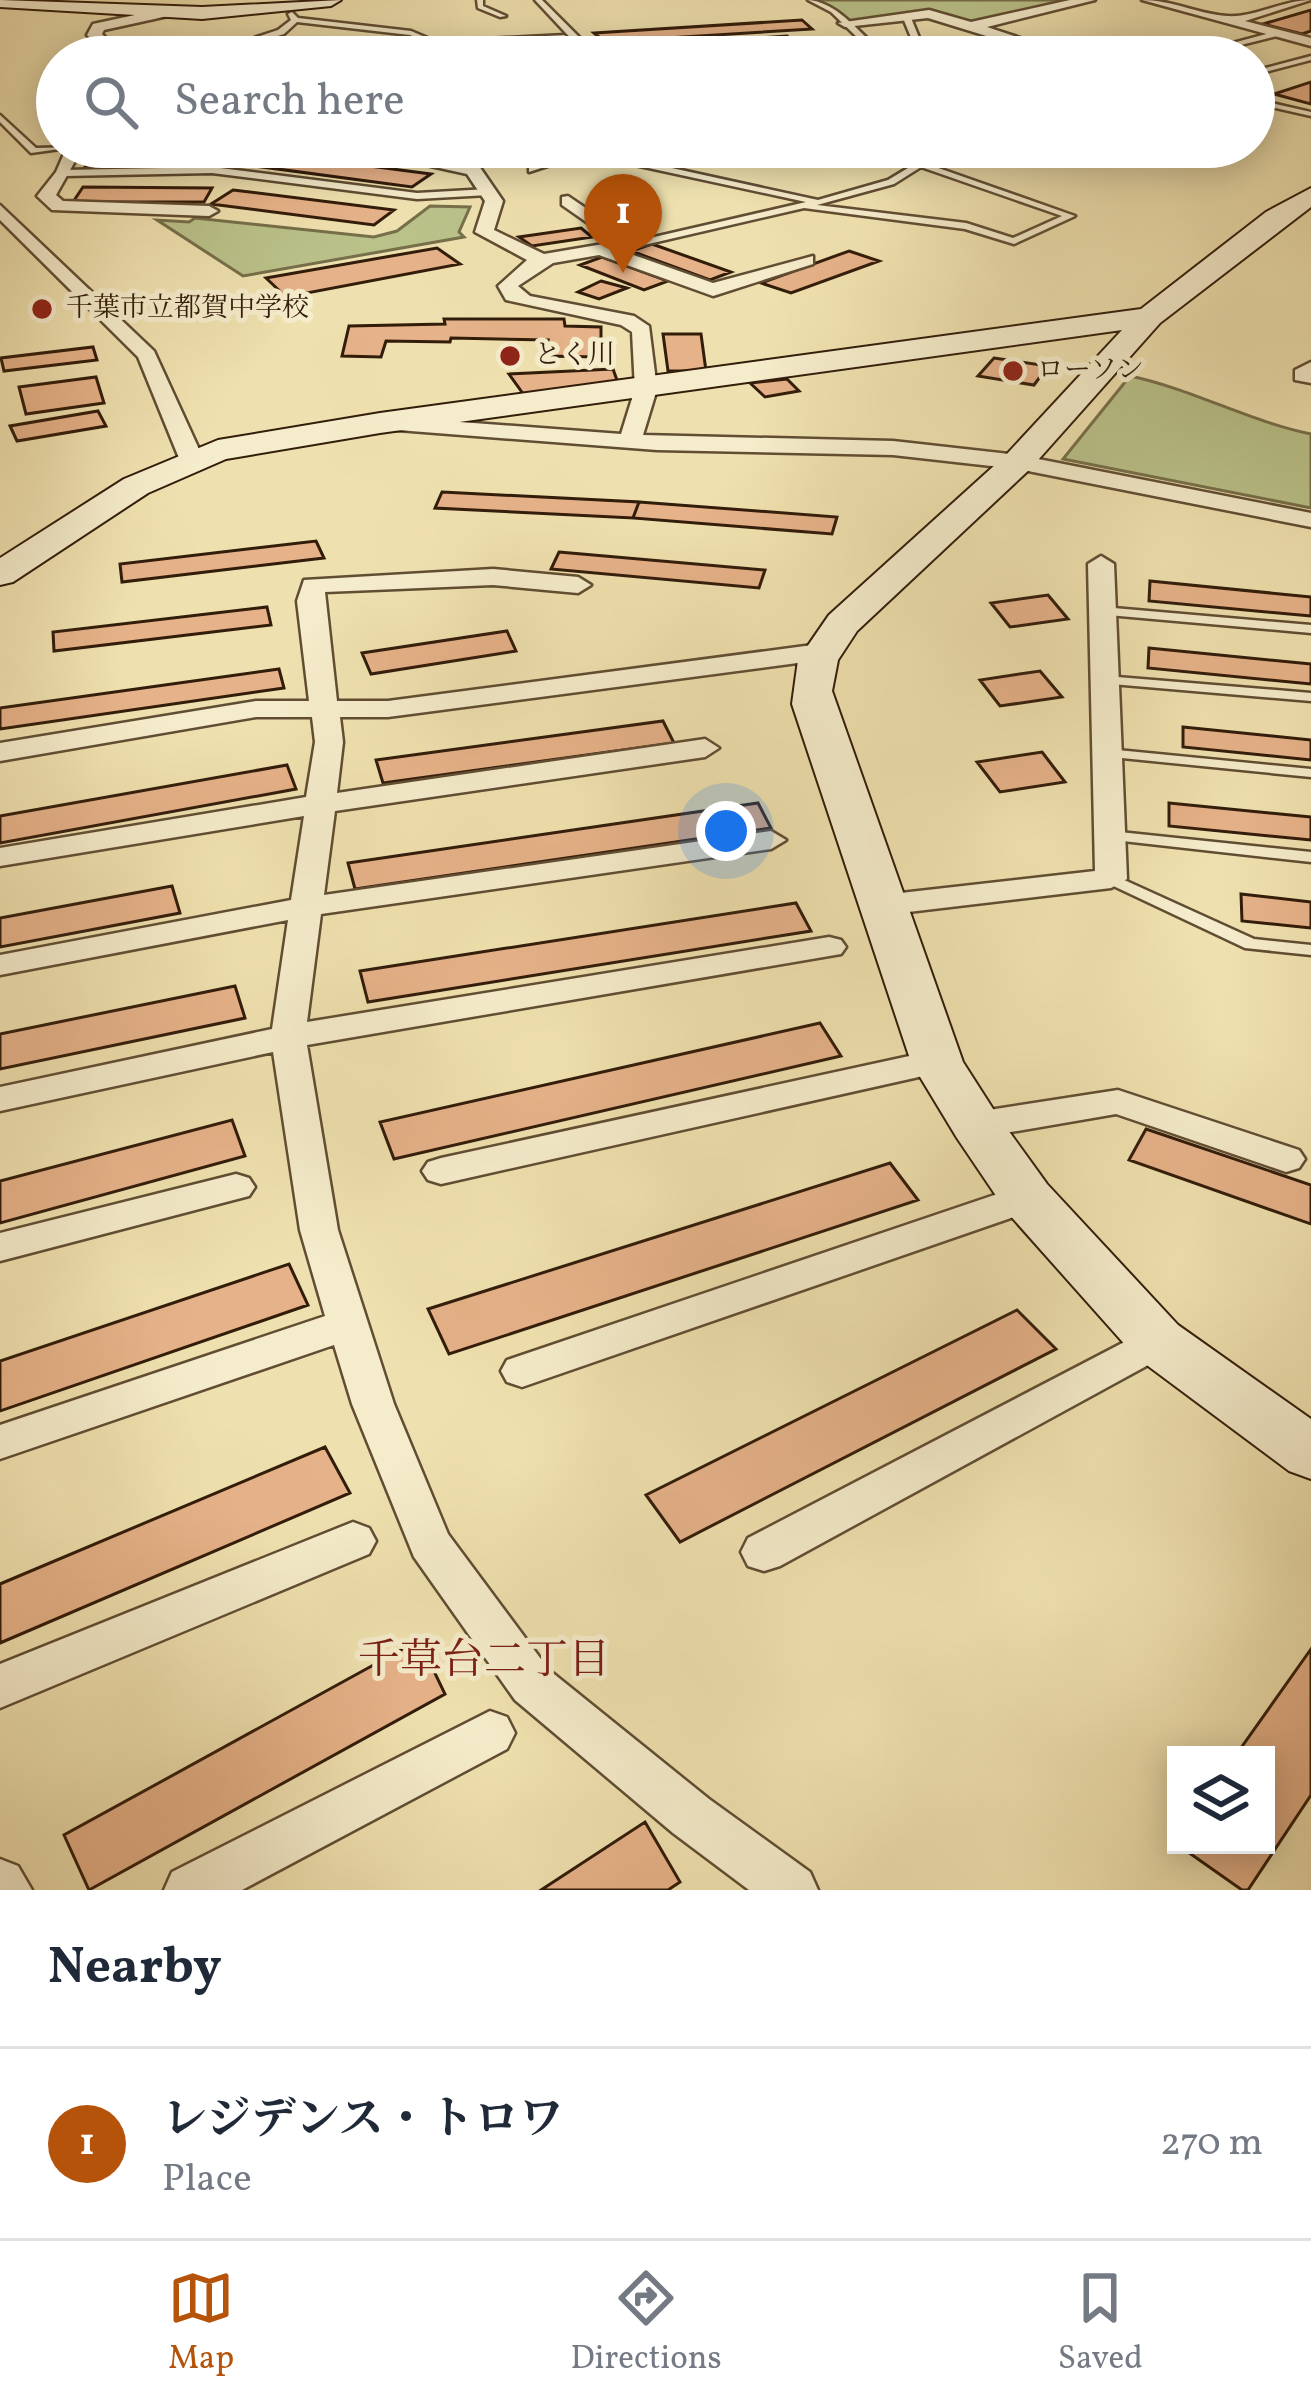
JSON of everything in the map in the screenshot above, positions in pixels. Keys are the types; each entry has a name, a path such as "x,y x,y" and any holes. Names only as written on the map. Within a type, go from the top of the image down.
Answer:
{"street":[{"path":"0,1 289,13 331,0"},
{"path":"972,26 1088,0"},
{"path":"1149,0 1176,2 1311,42"},
{"path":"1229,20 1306,0"},
{"path":"95,36 98,27 172,11"},
{"path":"845,22 929,14 1004,36"},
{"path":"66,168 46,196 58,206 208,211"},
{"path":"464,168 473,170 494,201 484,232 488,238 542,261"},
{"path":"1311,196 1275,218 1150,317 1018,462 843,622 809,676 812,704 937,1062 976,1125 1027,1198 1157,1341 1311,1453"},
{"path":"568,201 632,245"},
{"path":"0,210 147,355 191,458"},
{"path":"629,441 646,388 642,330 637,324 513,296 508,286 512,278 542,261 632,245"},
{"path":"605,251 713,290 806,260"},
{"path":"0,574 136,486 191,458 252,443 1150,317"},
{"path":"380,423 629,441 892,448 1018,462 1311,520"},
{"path":"883,904 1112,879 1101,564"},
{"path":"578,585 493,577 313,584 310,601 328,742 288,1037 320,1230 373,1404 430,1544 532,1685 691,1816 792,1890"},
{"path":"0,752 256,710 388,709 820,652"},
{"path":"0,857 705,748"},
{"path":"0,965 306,907 771,840"},
{"path":"0,1099 288,1037 829,947"},
{"path":"441,1171 937,1062"},
{"path":"976,1125 1118,1102 1286,1159"},
{"path":"0,1247 236,1187"},
{"path":"522,1371 1027,1198"},
{"path":"0,1442 350,1324"},
{"path":"764,1552 1157,1341"},
{"path":"0,1686 353,1540"},
{"path":"190,1890 490,1733"}],"lane":[{"path":"480,0 480,7 502,16"},
{"path":"538,0 573,36"},
{"path":"811,0 861,36"},
{"path":"268,36 281,32 289,13 420,36"},
{"path":"907,18 914,36"},
{"path":"1266,36 1278,33"},
{"path":"1275,67 1311,58"},
{"path":"1275,106 1311,114"},
{"path":"0,117 36,151"},
{"path":"532,170 537,168"},
{"path":"657,168 822,203"},
{"path":"632,245 808,207 891,182 914,168"},
{"path":"808,207 966,226 1014,241 1070,216 932,168"},
{"path":"64,173 212,170 417,196 488,192"},
{"path":"1102,611 1311,629"},
{"path":"1105,680 1311,697"},
{"path":"1107,753 1311,773"},
{"path":"1110,836 1311,857"},
{"path":"1112,879 1251,944 1311,950"}],"green space":[{"path":"817,0 1078,0 971,24 933,11 850,23"},
{"path":"430,206 470,207 459,232 464,237 243,276 157,220 189,222 195,218 374,237 397,231"},
{"path":"1130,376 1311,434 1311,508 1063,459"}],"building":[{"path":"1311,10 1311,31 1302,34 1263,24"},
{"path":"802,20 812,29 698,36 594,33"},
{"path":"1311,82 1311,104 1275,94"},
{"path":"270,168 385,168 431,174 412,187"},
{"path":"83,187 212,188 204,202 73,202"},
{"path":"233,190 394,210 374,225 211,204"},
{"path":"581,228 592,237 532,246 519,237"},
{"path":"652,244 731,272 710,280 631,251"},
{"path":"437,248 460,264 286,297 266,278"},
{"path":"849,251 879,261 791,293 761,283"},
{"path":"602,257 668,281 644,290 580,265"},
{"path":"601,281 627,288 599,299 578,292"},
{"path":"444,319 564,319 565,326 601,327 601,357 543,356 548,340 451,338 450,342 386,341 381,357 342,356 349,326 445,324"},
{"path":"663,334 701,334 706,371 668,371"},
{"path":"93,347 97,360 4,371 1,358"},
{"name":"ローソン","path":"994,358 1048,366 1034,385 978,376"},
{"path":"613,369 618,383 524,395 509,374"},
{"path":"96,377 104,403 26,414 19,387"},
{"path":"787,379 799,391 765,397 750,383"},
{"path":"98,411 106,426 17,441 10,426"},
{"path":"442,492 639,502 633,518 435,508"},
{"path":"639,502 837,517 832,534 633,518"},
{"path":"316,541 324,558 122,582 120,564"},
{"path":"559,552 765,570 759,588 551,569"},
{"path":"1150,581 1311,597 1311,616 1149,601"},
{"path":"1048,595 1068,619 1010,627 991,603"},
{"path":"267,607 271,625 54,651 53,632"},
{"path":"507,631 516,651 371,674 362,653"},
{"path":"1149,648 1311,664 1311,684 1148,668"},
{"path":"279,669 284,688 0,729 0,708"},
{"path":"1040,671 1062,697 1000,706 980,680"},
{"path":"663,721 674,743 383,783 376,760"},
{"path":"1183,727 1311,740 1311,760 1183,747"},
{"path":"1042,752 1065,782 1000,792 977,762"},
{"path":"287,765 296,789 0,843 0,816"},
{"path":"758,803 771,828 355,889 348,863"},
{"path":"1169,803 1311,817 1311,840 1169,826"},
{"path":"172,886 180,913 0,947 0,918"},
{"path":"1241,894 1311,902 1311,928 1242,921"},
{"path":"796,903 811,931 368,1002 360,971"},
{"path":"235,986 245,1018 0,1069 0,1034"},
{"path":"820,1023 841,1056 394,1159 380,1122"},
{"path":"232,1120 245,1156 0,1223 0,1181"},
{"path":"1146,1129 1311,1185 1311,1224 1129,1160"},
{"path":"890,1163 918,1200 449,1354 428,1309"},
{"path":"289,1264 308,1305 0,1411 0,1361"},
{"path":"1017,1310 1056,1349 680,1542 646,1495"},
{"path":"325,1447 350,1493 0,1643 0,1584"},
{"path":"419,1640 445,1694 89,1890 64,1835"},
{"path":"1311,1649 1311,1795 1275,1849 1275,1746 1242,1746"},
{"path":"645,1822 680,1882 668,1890 541,1890"},
{"path":"1191,1854 1272,1854 1248,1890"}],"place":[{"name":"レジデンス・トロワ","path":"623,273"},
{"name":"千葉市立都賀中学校","path":"42,309"},
{"name":"とく川","path":"510,356"},
{"name":"ローソン","path":"1013,371"}],"district":[{"name":"千草台二丁目","path":"484,1662"}]}
